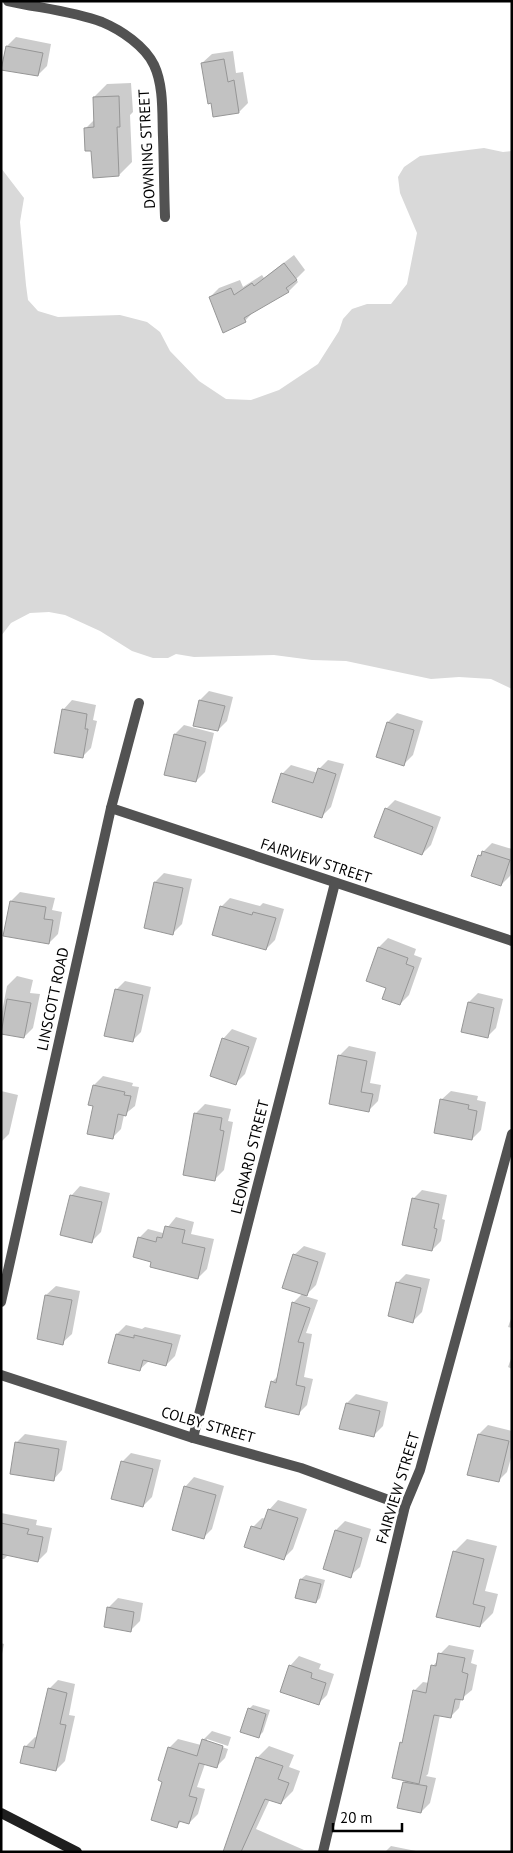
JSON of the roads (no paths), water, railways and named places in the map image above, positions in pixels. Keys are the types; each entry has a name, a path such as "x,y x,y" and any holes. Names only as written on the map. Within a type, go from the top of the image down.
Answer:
{"main road":[{"path":"1,1813 77,1852"}],"street":[{"name":"DOWNING STREET","path":"8,1 83,16 103,23 143,48 154,65 159,87 162,114 165,218"},
{"name":"LINSCOTT ROAD","path":"1,1302 110,808 139,704"},
{"name":"FAIRVIEW STREET","path":"110,808 512,941"},
{"name":"LEONARD STREET","path":"193,1438 335,883"},
{"name":"FAIRVIEW STREET","path":"323,1852 405,1506 420,1470 512,1134"},
{"name":"COLBY STREET","path":"1,1375 193,1438 302,1468 405,1506"}]}
